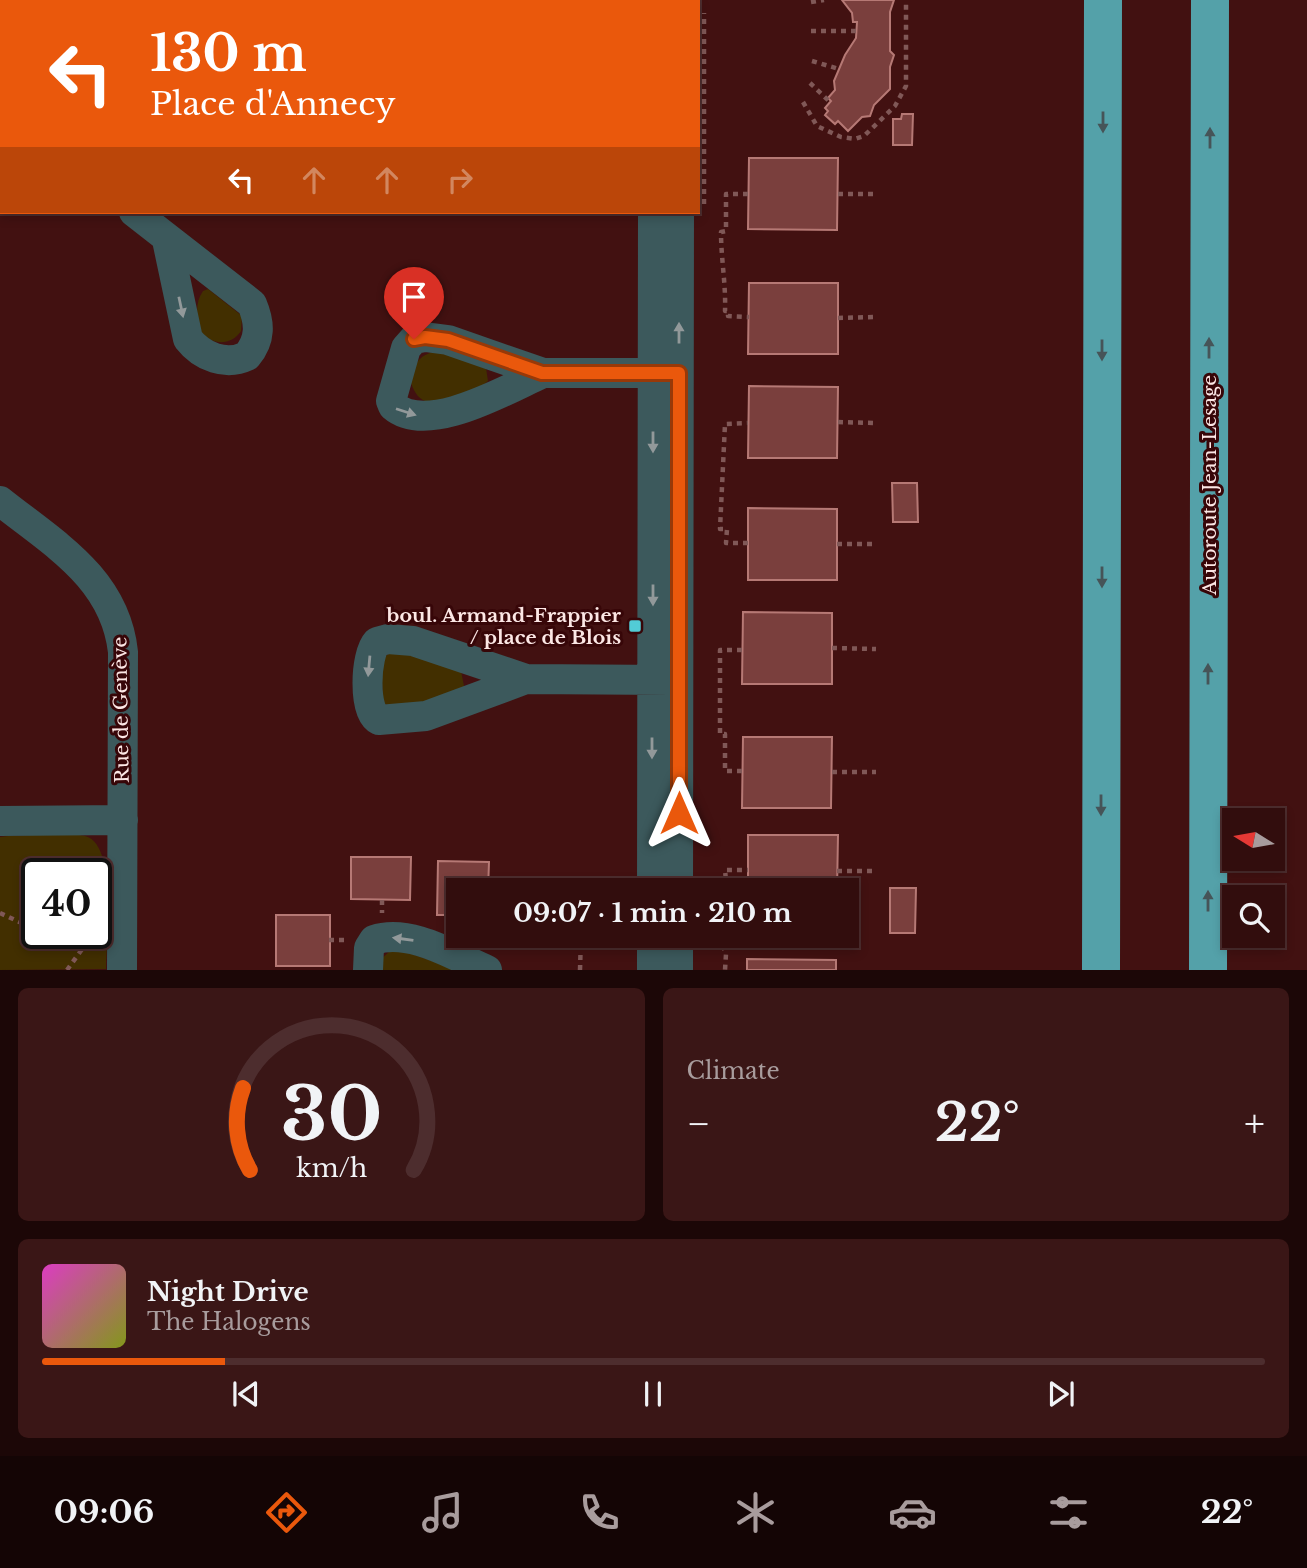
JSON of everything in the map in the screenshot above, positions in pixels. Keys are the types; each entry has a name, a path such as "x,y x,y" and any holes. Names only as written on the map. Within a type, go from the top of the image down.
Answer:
{"highway":[{"path":"1096,0 1103,54"},
{"path":"1101,970 1103,0"},
{"name":"Autoroute Jean-Lesage","path":"1208,970 1210,0"}],"street":[{"path":"136,214 167,240"},
{"path":"653,214 666,373 666,680 677,878"},
{"path":"666,373 691,214"},
{"path":"542,373 666,373"},
{"name":"Rue de Genève","path":"0,501 92,579 113,607 123,652 122,970"},
{"path":"526,679 426,716 400,720 379,720 373,717 368,688 373,647 387,639 422,644 526,679 666,680"},
{"path":"653,878 666,680"},
{"path":"0,821 123,820"},
{"path":"368,970 369,948 374,940 397,937 415,941 487,970"},
{"path":"652,948 652,970"},
{"path":"678,948 678,970"}],"path":[{"path":"701,94 704,0"},
{"path":"811,2 824,0"},
{"path":"803,102 817,126 841,137 855,139 864,136 895,106 906,86 906,0"},
{"path":"811,31 856,31"},
{"path":"812,61 839,69"},
{"path":"810,83 830,102"},
{"path":"748,194 726,194 726,231 721,232 721,252 726,276 725,311 728,311 728,316 748,317"},
{"path":"838,194 877,194"},
{"path":"838,318 876,317"},
{"path":"838,422 877,423"},
{"path":"748,423 725,424 720,528 727,529 726,543 748,543"},
{"path":"837,544 876,544"},
{"path":"832,648 876,649"},
{"path":"742,771 725,771 725,734 720,734 720,650 743,650"},
{"path":"832,772 876,772"},
{"path":"726,878 725,870 748,870"},
{"path":"837,871 876,871"},
{"path":"0,914 21,923"},
{"path":"580,948 580,970"},
{"path":"724,948 725,970"},
{"path":"66,970 82,949"}],"shaded area":[{"path":"208,289 242,316 241,331 232,339 216,342 201,333 197,306 203,291"},
{"path":"437,351 486,368 488,381 461,396 437,402 423,400 411,383 414,371 421,358"},
{"path":"389,653 407,654 461,671 464,686 448,695 424,702 400,706 383,703 381,661"},
{"path":"46,834 85,836 95,843 102,858 21,858 21,949 107,949 106,969 0,970 0,837"},
{"path":"389,952 406,952 458,970 380,970 381,959"}],"building":[{"path":"842,0 894,0 890,12 890,51 894,55 890,67 890,89 874,105 870,116 862,117 848,131 838,121 835,124 825,115 828,111 825,108 831,101 828,98 835,90 834,81 856,38 857,22 853,22 852,13"},
{"path":"902,114 913,114 912,145 893,145 893,119 901,119"},
{"path":"749,158 838,158 837,230 748,229"},
{"path":"749,283 838,283 838,354 748,354"},
{"path":"749,386 838,387 837,458 748,458"},
{"path":"892,483 917,483 918,522 893,522"},
{"path":"748,508 837,509 837,580 748,580"},
{"path":"743,612 832,613 832,684 742,684"},
{"path":"743,737 832,737 831,808 742,808"},
{"path":"748,835 838,835 837,878 748,878"},
{"path":"351,857 411,857 410,900 351,899"},
{"path":"438,861 489,862 488,878 446,878 446,915 437,915"},
{"path":"890,888 916,888 915,933 890,933"},
{"path":"276,915 330,915 330,966 276,966"},
{"path":"747,959 836,960 836,970 747,970"}],"place":[{"name":"boul. Armand-Frappier / place de Blois","path":"635,626"}],"route":[{"path":"414,339 435,337 448,340 542,373 679,373 679,813"}]}
